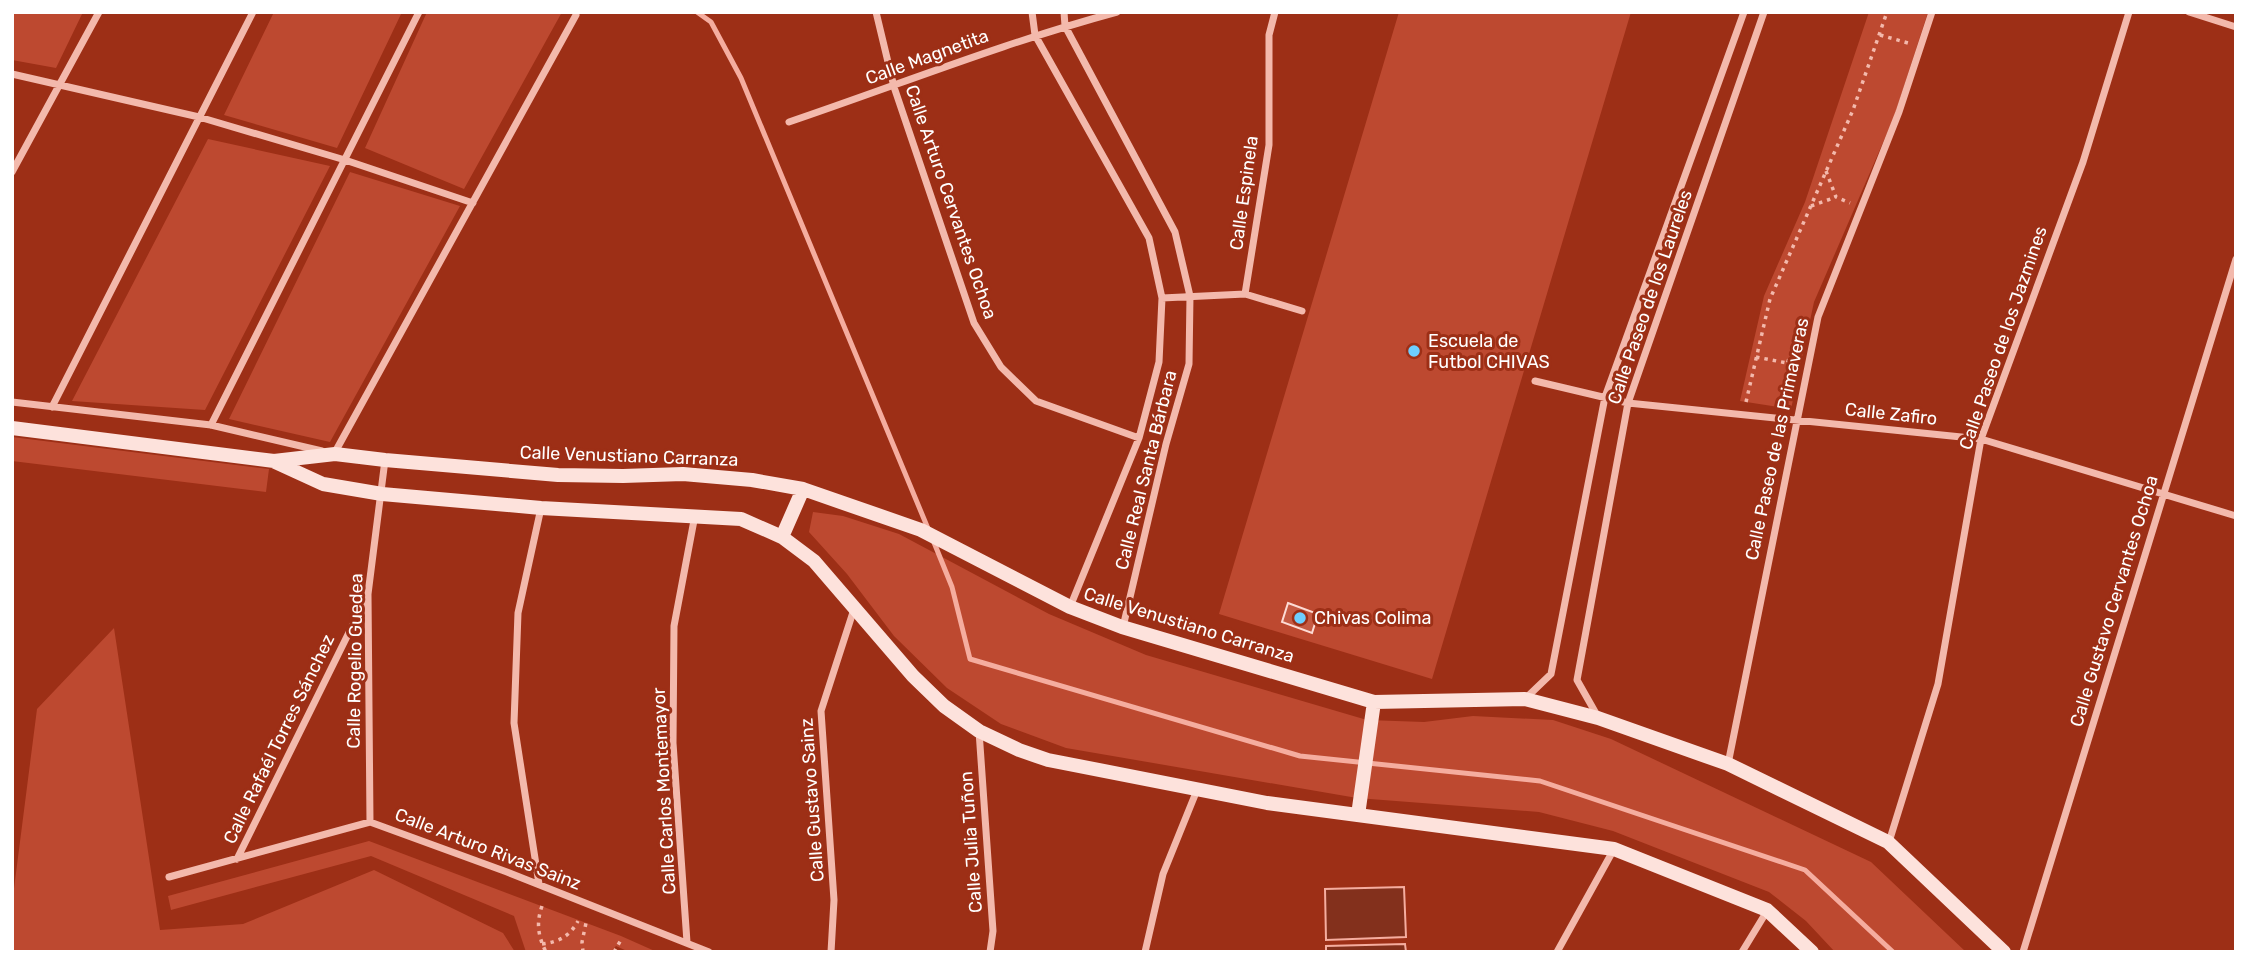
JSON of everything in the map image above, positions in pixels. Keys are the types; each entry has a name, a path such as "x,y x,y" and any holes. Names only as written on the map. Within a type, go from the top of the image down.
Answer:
{"street":[{"path":"12,172 100,12"},
{"path":"52,407 253,12"},
{"path":"211,425 419,12"},
{"name":"Calle Arturo Cervantes Ochoa","path":"876,12 894,87 974,323 1001,366 1036,401 1139,438"},
{"name":"Calle Real Santa Bárbara","path":"1032,12 1035,35 1149,238 1162,298 1159,362 1139,438 1070,607"},
{"name":"Calle Real Santa Bárbara","path":"1064,12 1065,26 1175,232 1190,296 1189,364 1166,444 1122,628"},
{"name":"Calle Magnetita","path":"789,122 1035,35 1117,12"},
{"name":"Calle Espinela","path":"1245,294 1269,145 1269,35 1275,12"},
{"name":"Calle Paseo de los Laureles","path":"1525,699 1551,674 1605,397 1744,12"},
{"name":"Calle Paseo de los Laureles","path":"1598,718 1577,680 1628,403 1764,12"},
{"name":"Calle Paseo de las Primaveras","path":"1728,764 1818,317 1899,112 1932,12"},
{"name":"Calle Paseo de los Jazmines","path":"1888,842 1938,684 1981,439 2083,162 2129,12"},
{"path":"2189,12 2236,27"},
{"path":"12,402 211,425 335,454 576,15"},
{"path":"12,75 200,117 345,160 473,203"},
{"name":"Calle Gustavo Cervantes Ochoa","path":"2023,952 2236,259"},
{"path":"1162,298 1245,294 1302,311"},
{"name":"Calle Zafiro","path":"1535,381 1628,403 1981,439 2236,516"},
{"name":"Calle Venustiano Carranza","path":"12,428 274,461 335,454 558,475 683,474 752,480 803,489 921,530 1070,607 1122,628 1374,702 1525,699 1598,718 1728,764 1888,842 2004,952"},
{"name":"Calle Rogelio Guedea","path":"370,822 368,594 385,460"},
{"name":"Calle Venustiano Carranza","path":"274,461 323,484 382,495 541,508 741,519 782,537 814,561 912,676 944,706 979,731 1019,750 1048,760 1267,803 1614,849 1767,910 1812,952"},
{"path":"782,537 803,489"},
{"path":"539,884 514,723 518,613 541,508"},
{"name":"Calle Carlos Montemayor","path":"687,942 673,743 674,626 695,515"},
{"name":"Calle Rafaél Torres Sánchez","path":"237,859 368,594"},
{"name":"Calle Gustavo Sainz","path":"831,952 834,900 821,711 854,609"},
{"path":"1358,815 1374,702"},
{"name":"Calle Julia Tuñon","path":"979,731 993,930 990,952"},
{"path":"1145,952 1163,874 1198,789"},
{"name":"Calle Arturo Rivas Sainz","path":"169,877 370,822 539,884 709,952"},
{"path":"1558,952 1614,849"},
{"path":"1742,952 1767,910"}],"path":[{"path":"1743,415 1770,299 1853,110 1887,12"},
{"path":"1879,35 1908,43"},
{"path":"1826,170 1836,197"},
{"path":"1811,206 1836,197 1850,203"},
{"path":"1756,357 1787,363"},
{"path":"542,906 538,922 546,952"},
{"path":"542,944 564,938 579,921"},
{"path":"583,952 586,923"},
{"path":"614,952 622,938"}],"shaded area":[{"path":"12,12 83,12 56,68 12,60"},
{"path":"274,12 402,12 337,148 224,115"},
{"path":"427,12 562,12 464,189 365,148"},
{"name":"Escuela de Futbol CHIVAS","path":"1399,12 1631,12 1432,679 1219,614"},
{"path":"1869,12 1928,12 1894,117 1814,302 1791,409 1740,401 1764,296 1805,202"},
{"path":"208,139 330,166 205,410 72,401"},
{"path":"350,172 460,206 330,442 229,419"},
{"path":"12,437 269,469 266,492 12,461"},
{"path":"813,512 843,516 899,534 1049,614 1146,655 1367,720 1424,722 1473,716 1553,720 1611,739 1871,862 1966,952 1835,952 1806,921 1769,892 1613,831 1539,812 1357,798 1066,748 1001,724 947,688 894,636 847,574 809,532"},
{"path":"114,628 160,930 243,924 374,870 503,933 515,952 12,952 12,904 37,709"},
{"path":"369,841 657,952 629,952 616,946 611,952 526,952 514,916 371,856 171,910 168,896"},
{"path":"1404,887 1406,937 1326,940 1325,889"},
{"path":"1405,944 1406,952 1326,952 1326,946"}],"building":[{"name":"Chivas Colima","path":"1288,603 1318,614 1312,633 1282,622"}],"waterway":[{"path":"697,12 711,22 741,78 929,531"},
{"path":"933,540 952,587 970,659 1300,756 1540,781 1805,870 1893,952"}],"place":[{"name":"Escuela de Futbol CHIVAS","path":"1414,351"},
{"name":"Chivas Colima","path":"1300,618"}]}
